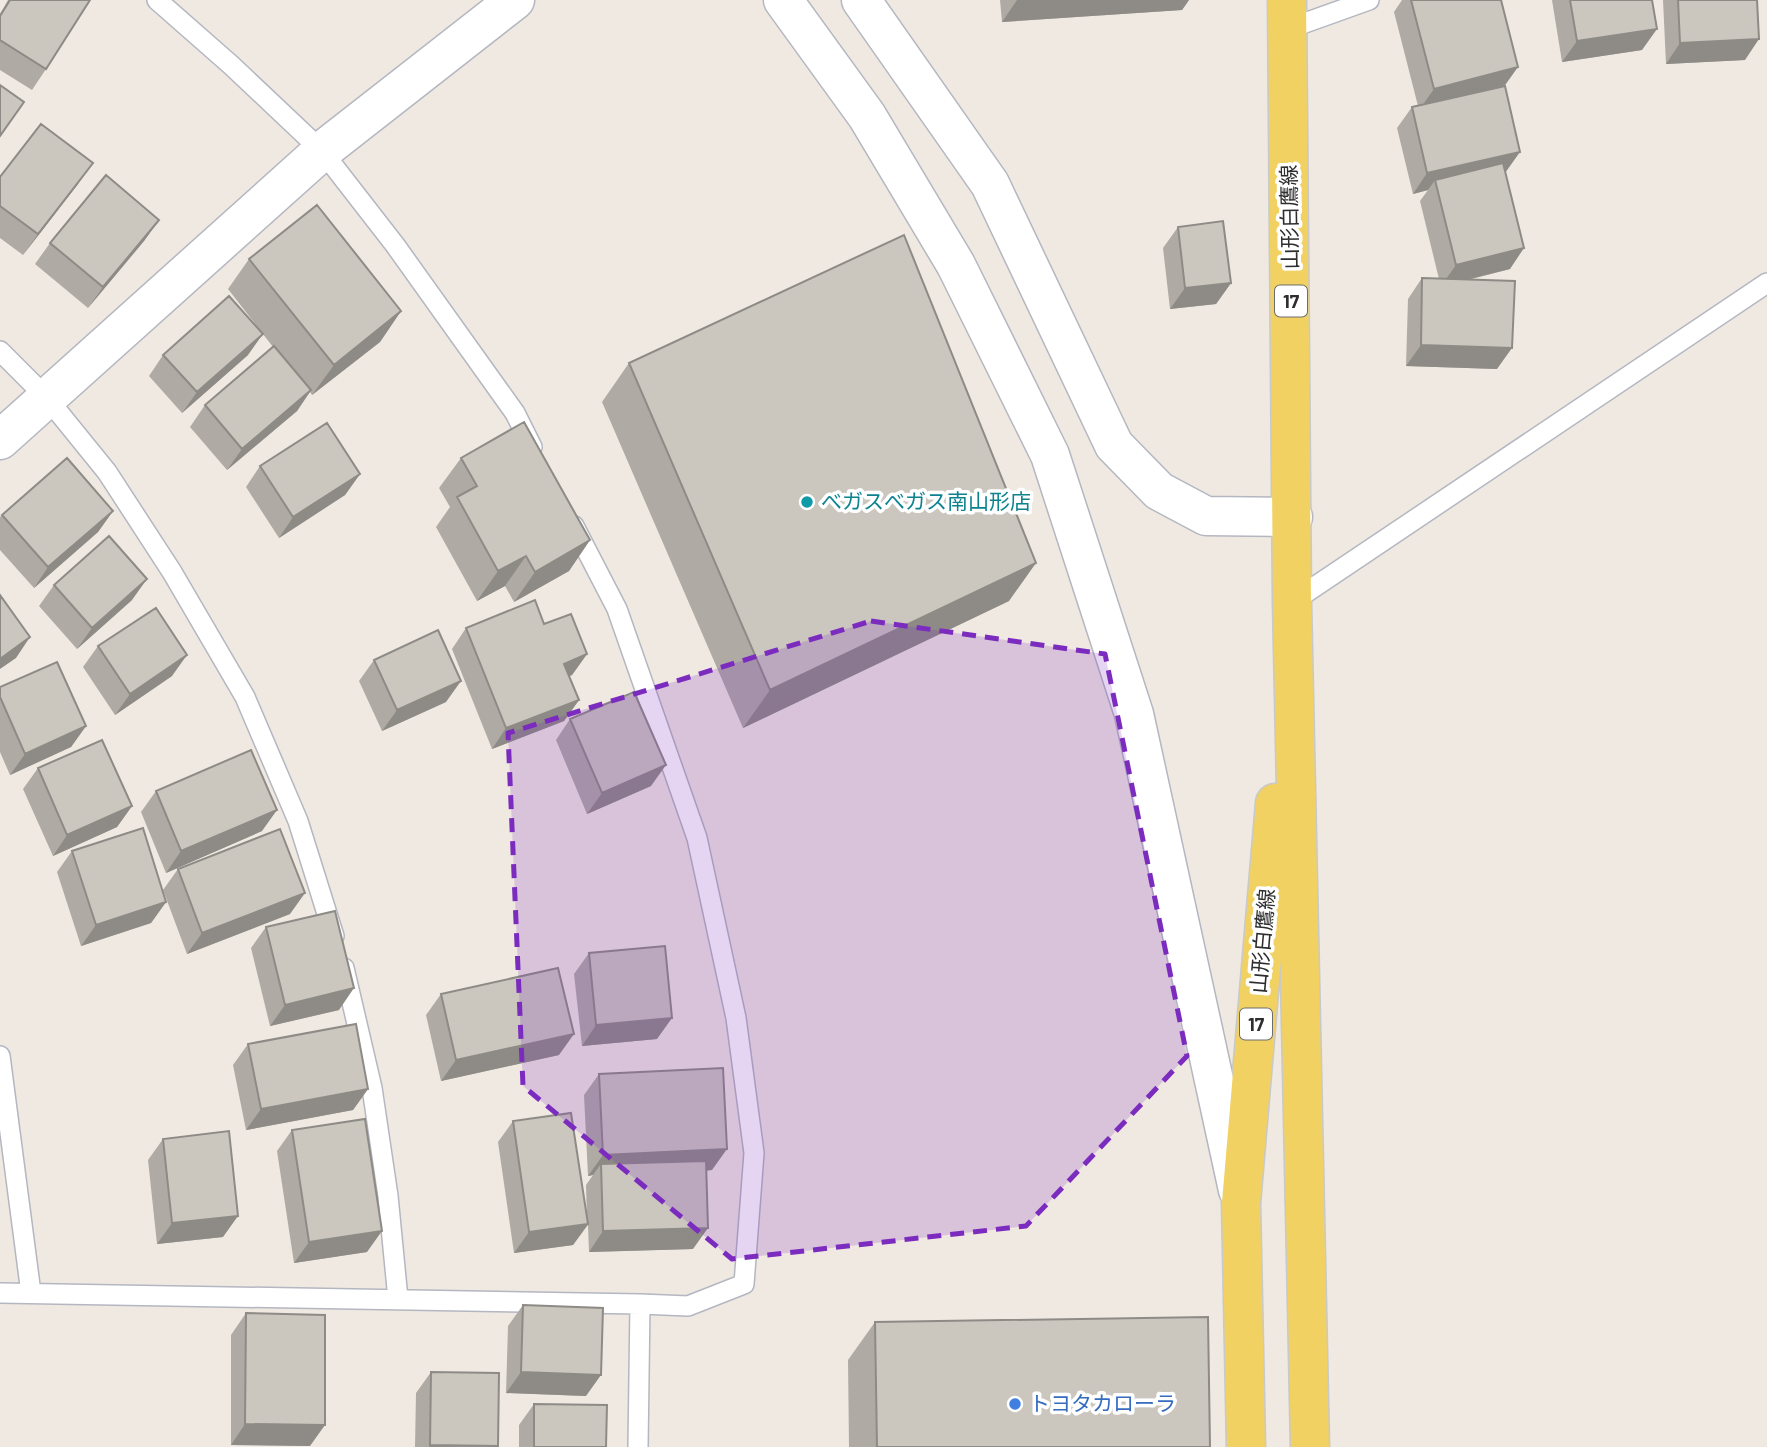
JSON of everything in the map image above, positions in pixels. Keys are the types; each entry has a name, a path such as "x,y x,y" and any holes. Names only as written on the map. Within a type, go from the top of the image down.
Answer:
{"main road":[{"name":"山形白鷹線","path":"1288,15 1292,602 1310,1447"},
{"name":"山形白鷹線","path":"1246,1447 1241,1203 1292,602"}],"street":[{"path":"0,440 321,151 515,0"},
{"path":"783,0 867,116 956,265 1050,455 1134,714 1241,1203"},
{"path":"861,0 990,184 1114,445 1159,491 1206,516 1293,517"}],"lane":[{"path":"157,0 231,65 321,151 395,245 515,414 541,462"},
{"path":"1288,15 1369,0"},
{"path":"1292,602 1767,283"},
{"path":"0,351 47,398 107,472 172,572 245,697 298,821 343,964 372,1088 388,1196 398,1299"},
{"path":"0,1293 688,1307 744,1284 754,1153 736,1018 697,838 617,609 566,511"},
{"path":"0,1056 31,1293"},
{"path":"638,1447 640,1304"}],"highlighted area":[{"path":"871,621 1105,654 1187,1056 1026,1226 732,1259 523,1086 508,733"}],"building":[{"path":"10,0 90,0 46,69 0,40 0,16"},
{"path":"1411,0 1501,0 1518,67 1434,89"},
{"path":"1570,0 1652,0 1657,29 1577,41"},
{"path":"1678,0 1757,0 1759,39 1680,43"},
{"path":"0,85 24,102 0,136"},
{"path":"1505,86 1520,152 1427,173 1412,107"},
{"path":"41,124 93,163 38,234 0,206 0,177"},
{"path":"1503,163 1524,248 1456,265 1435,180"},
{"path":"106,175 159,220 103,287 50,243"},
{"path":"317,205 401,311 334,365 249,259"},
{"path":"1223,221 1231,283 1185,288 1178,227"},
{"name":"べガスべガス南山形店","path":"904,235 1036,563 770,690 629,363"},
{"path":"1422,278 1515,281 1512,348 1421,345"},
{"path":"229,296 263,334 197,392 163,355"},
{"path":"274,346 311,390 242,449 205,405"},
{"path":"524,422 590,540 535,572 526,556 498,571 457,497 477,486 461,458"},
{"path":"327,423 360,474 293,517 260,466"},
{"path":"67,458 113,511 48,567 2,515"},
{"path":"109,536 147,579 92,628 54,585"},
{"path":"0,595 30,637 0,659"},
{"path":"535,600 544,624 571,614 587,654 564,664 579,700 506,728 466,628"},
{"path":"156,608 187,655 130,694 98,646"},
{"path":"438,630 461,681 397,710 374,660"},
{"path":"57,662 86,726 25,754 0,697 0,687"},
{"path":"634,692 666,765 602,793 570,719"},
{"path":"102,740 132,806 67,835 38,768"},
{"path":"251,750 277,810 181,851 156,791"},
{"path":"143,828 166,902 96,925 72,851"},
{"path":"280,829 305,893 202,933 178,869"},
{"path":"335,911 354,988 285,1005 266,927"},
{"path":"665,946 672,1018 596,1025 589,953"},
{"path":"558,968 574,1034 456,1060 441,994"},
{"path":"356,1024 368,1089 261,1109 248,1044"},
{"path":"723,1068 727,1149 603,1155 599,1074"},
{"path":"571,1113 588,1224 529,1232 513,1121"},
{"path":"365,1119 382,1231 309,1242 292,1130"},
{"path":"229,1131 238,1216 172,1223 163,1139"},
{"path":"706,1161 708,1228 603,1231 601,1164"},
{"path":"523,1305 603,1308 601,1375 521,1372"},
{"path":"246,1313 325,1315 325,1425 245,1424"},
{"name":"トヨタカローラ","path":"1208,1317 1210,1447 877,1447 875,1322"},
{"path":"431,1372 499,1373 498,1446 430,1445"},
{"path":"534,1404 607,1405 606,1447 534,1447"}],"place":[{"name":"べガスべガス南山形店","path":"807,502"},
{"name":"トヨタカローラ","path":"1015,1404"}]}
